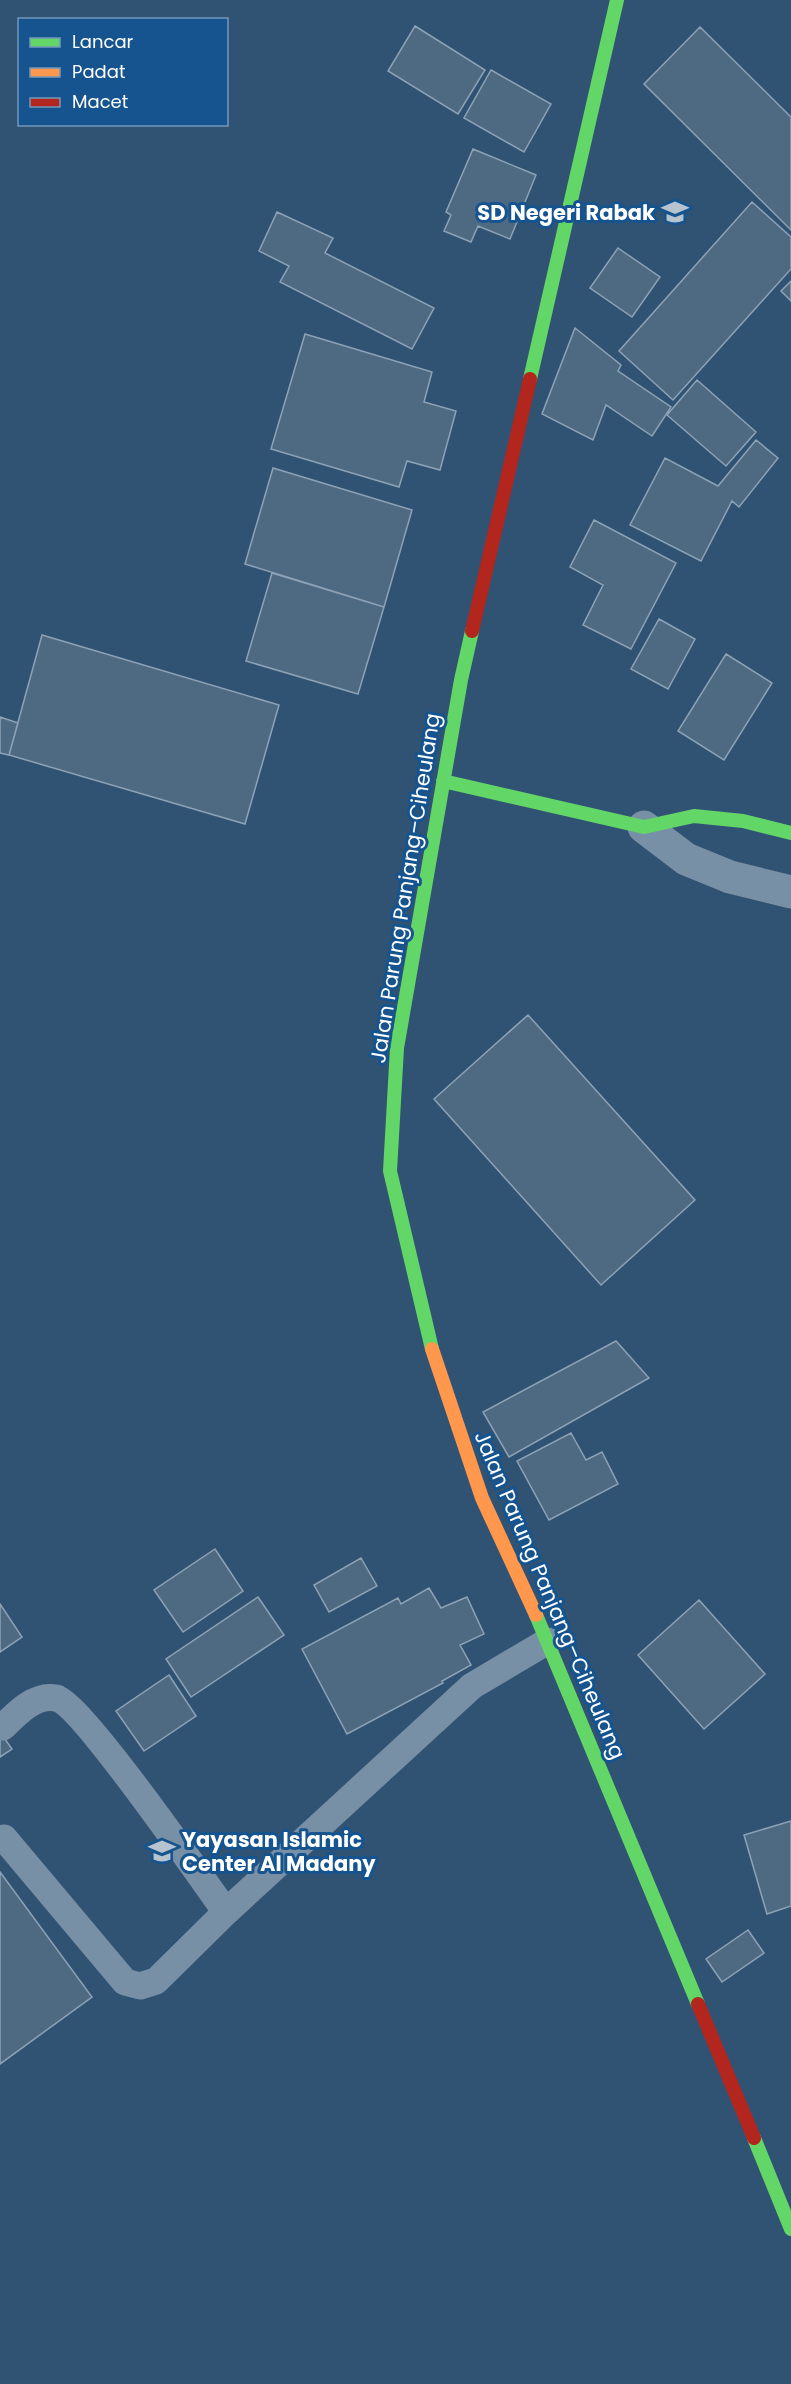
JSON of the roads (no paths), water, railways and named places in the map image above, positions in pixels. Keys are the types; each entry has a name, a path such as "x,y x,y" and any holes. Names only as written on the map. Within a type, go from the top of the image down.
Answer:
{"street":[{"name":"Jalan Parung Panjang–Ciheulang","path":"617,0 461,680 397,1048 390,1171 435,1364 482,1498 548,1641 791,2229"},
{"path":"443,781 644,827 686,859 730,878 791,892"},
{"path":"644,827 694,816 743,821 791,833"}],"lane":[{"path":"4,1838 125,1982 140,1986 156,1981 226,1912 472,1686 548,1641"},
{"path":"3,1727 17,1713 43,1697 59,1699 113,1758 226,1912"}],"place":[{"name":"SD Negeri Rabak","path":"675,212"},
{"name":"Yayasan Islamic Center Al Madany","path":"162,1851"}]}
